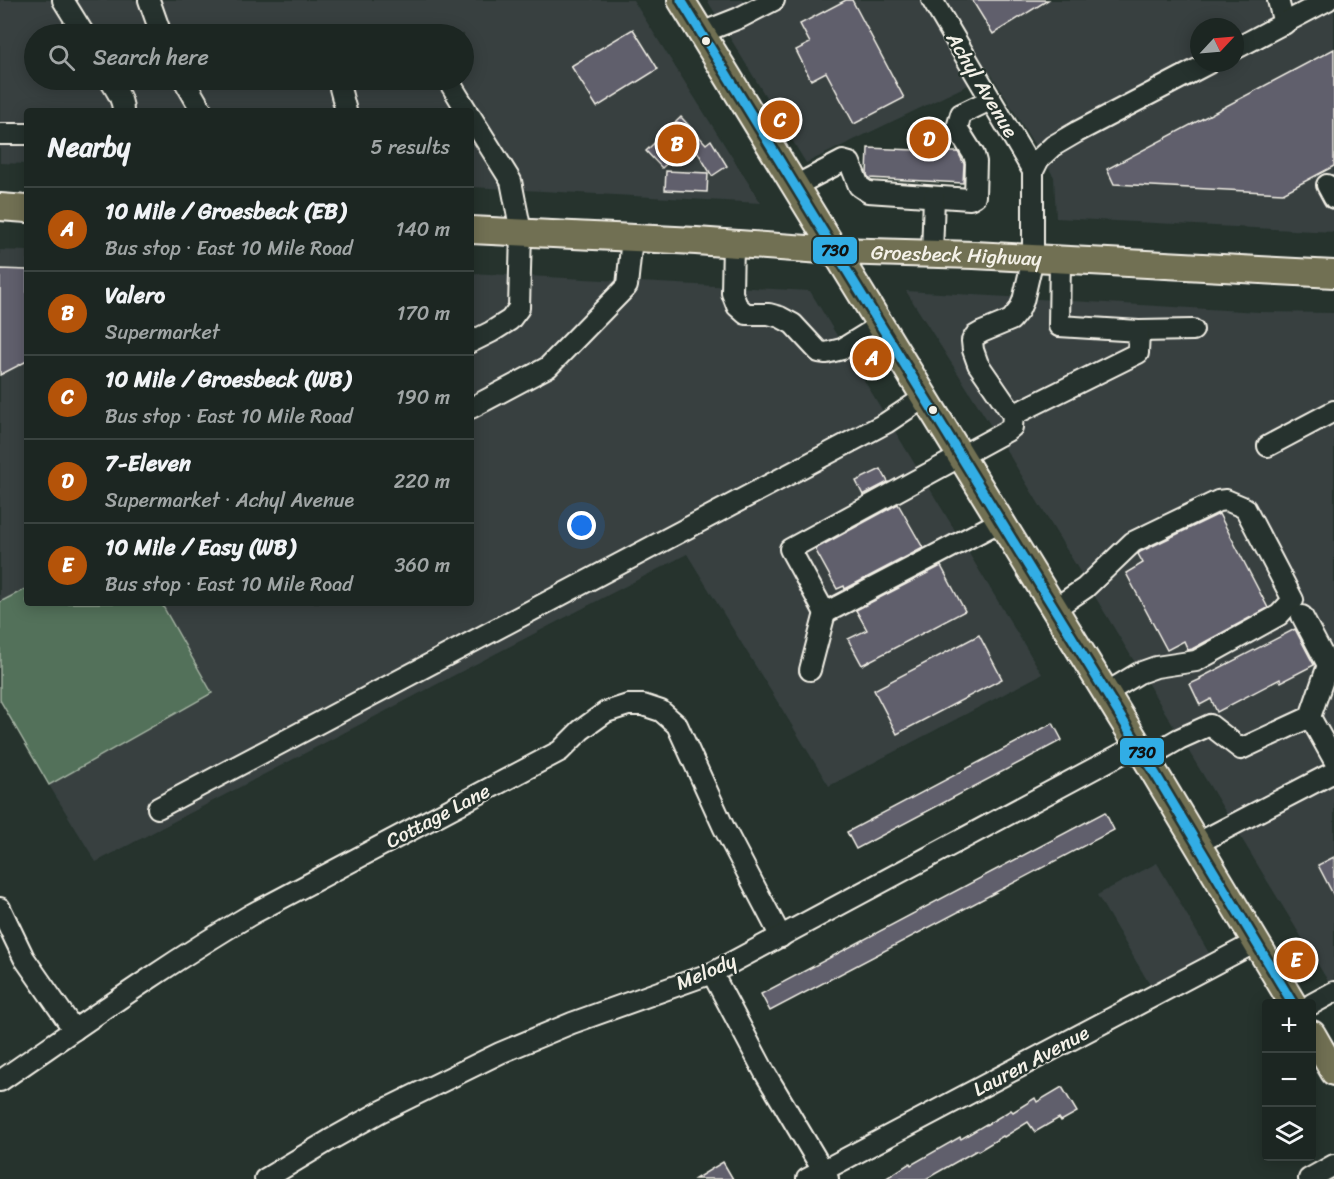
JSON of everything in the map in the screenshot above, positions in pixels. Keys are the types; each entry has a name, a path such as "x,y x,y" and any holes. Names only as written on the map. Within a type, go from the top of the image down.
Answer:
{"main road":[{"path":"681,0 1198,843 1290,999"},
{"path":"0,207 24,209"},
{"name":"Groesbeck Highway","path":"474,230 734,243 836,251 1334,273"},
{"path":"1316,1042 1334,1072"}],"street":[{"path":"63,0 78,24"},
{"path":"149,0 157,24"},
{"path":"701,33 739,18 774,0"},
{"name":"Achyl Avenue","path":"932,0 1033,171"},
{"path":"1278,0 1284,24"},
{"path":"1244,44 1329,0"},
{"path":"810,670 825,613 790,549 962,457 1012,426 1013,415 978,364 972,340 975,336 1011,320 1023,301 1034,258 1033,171 1039,159 1053,146 1077,132 1192,72"},
{"path":"116,90 123,108"},
{"path":"190,90 200,108"},
{"path":"341,90 345,108"},
{"path":"454,90 465,108"},
{"path":"795,186 843,161 850,163 859,186 868,192 970,200 975,196 976,162 957,128 961,114 990,99"},
{"path":"474,128 511,181 521,232 519,308 510,320 474,340"},
{"path":"0,134 24,134"},
{"path":"932,254 934,197"},
{"path":"474,406 548,367 627,286 632,238"},
{"path":"734,243 732,293 736,306 746,314 769,314 780,317 793,324 819,352 826,353 842,349 881,326"},
{"path":"1060,260 1059,326 1139,332 1193,330"},
{"path":"1013,415 1138,353 1139,332"},
{"path":"158,808 886,423 925,397"},
{"path":"1268,446 1334,411"},
{"path":"1054,609 1085,588 1133,542 1218,501 1226,500 1245,508 1293,600 1279,615 1196,661 1156,667 1139,673 1106,693"},
{"path":"825,613 1001,521"},
{"path":"1302,616 1328,664 1310,717 1334,760"},
{"name":"Cottage Lane","path":"0,1081 142,982 209,940 560,751 581,730 606,712 628,705 643,705 661,711 677,725 724,828 781,937"},
{"name":"Melody","path":"265,1179 380,1112 456,1074 572,1023 712,973 1142,752 1210,725 1241,749 1310,717"},
{"path":"1198,843 1334,772"},
{"path":"0,908 24,958 74,1030"},
{"name":"Lauren Avenue","path":"819,1176 1256,942"},
{"path":"712,973 819,1176"},
{"path":"1316,1001 1334,992"},
{"path":"1309,1179 1334,1165"}],"shaded area":[{"path":"0,0 633,0 761,203 474,187 474,108 24,108 24,164 0,163"},
{"path":"707,0 1334,0 1334,232 1056,218 1054,177 991,74 806,163"},
{"path":"0,250 24,251 24,590 0,602"},
{"path":"474,273 810,291 1042,674 829,786 687,554 96,862 49,785 212,694 163,606 474,606"},
{"path":"906,291 1259,312 1334,313 1334,991 1008,453"},
{"path":"1157,863 1210,955 1150,985 1097,895"}],"green space":[{"path":"24,590 24,606 163,606 212,693 49,785 0,700 0,602"}],"building":[{"path":"846,0 852,0 904,98 854,124 826,72 811,80 796,50 810,43 800,24"},
{"path":"972,0 1048,0 993,34"},
{"path":"633,29 658,69 597,107 571,66"},
{"path":"1334,49 1334,166 1283,193 1114,184 1107,169"},
{"path":"681,117 706,144 711,140 727,166 712,176 691,141 662,168 646,151"},
{"path":"915,124 944,125 943,152 958,152 964,164 963,183 869,178 867,175 868,148 915,150"},
{"path":"666,171 708,173 707,192 665,190"},
{"path":"0,269 24,270 24,363 0,375"},
{"path":"881,469 888,482 863,495 856,481"},
{"path":"898,504 923,548 845,589 844,586 837,589 815,549"},
{"path":"1219,514 1268,608 1192,649 1188,650 1184,641 1167,650 1126,573 1143,563 1138,554 1140,552"},
{"path":"941,566 965,611 862,665 848,639 867,630 856,610"},
{"path":"1295,629 1314,665 1281,682 1280,679 1217,712 1211,699 1200,705 1190,684"},
{"path":"979,635 1002,679 897,734 874,690"},
{"path":"1053,723 1062,740 856,849 847,832"},
{"path":"1105,812 1114,830 770,1011 761,994"},
{"path":"1334,857 1334,896 1318,865"},
{"path":"1062,1087 1077,1112 1061,1121 1059,1118 1035,1132 1028,1122 926,1179 885,1179 910,1163 911,1165 960,1137 961,1139 1011,1110 1013,1112 1035,1098 1037,1102"},
{"path":"723,1162 733,1179 695,1179"}],"transit line":[{"name":"730","path":"681,0 1138,745 1290,999"}],"place":[{"name":"10 Mile / Groesbeck (WB)","path":"780,120"},
{"name":"7-Eleven","path":"929,139"},
{"name":"Valero","path":"677,144"},
{"name":"10 Mile / Groesbeck (EB)","path":"872,358"},
{"name":"10 Mile / Easy (WB)","path":"1296,960"}]}
